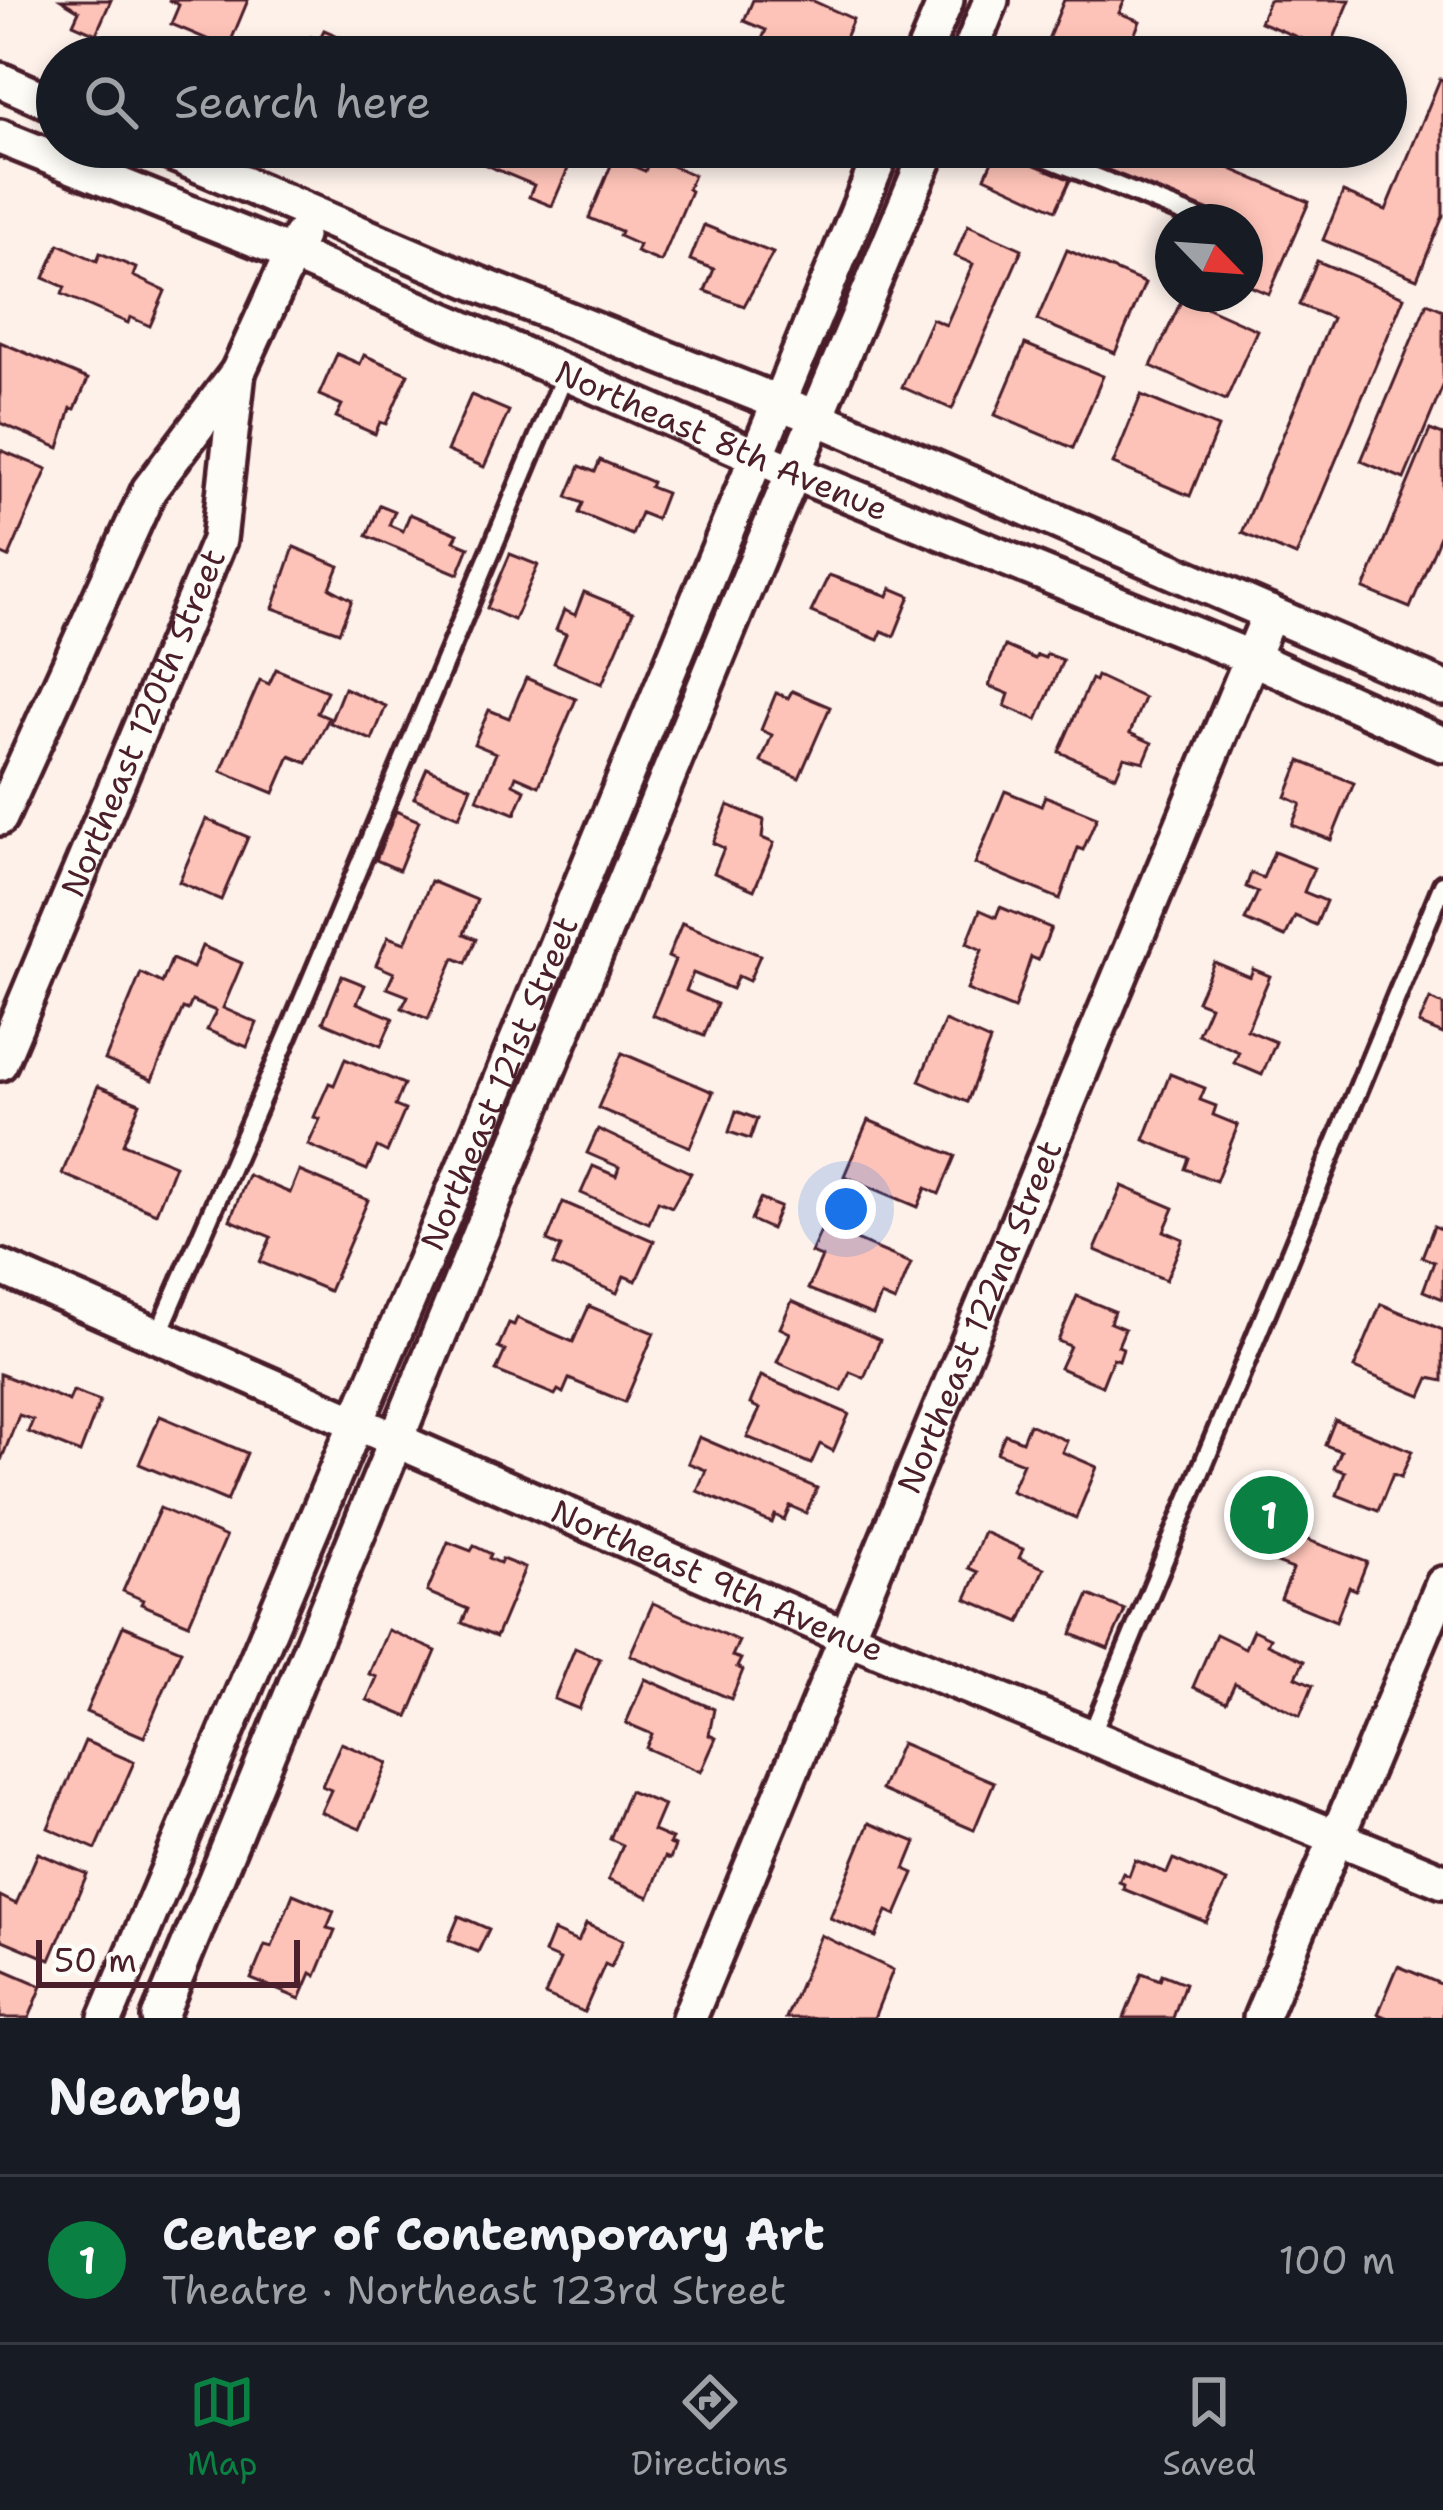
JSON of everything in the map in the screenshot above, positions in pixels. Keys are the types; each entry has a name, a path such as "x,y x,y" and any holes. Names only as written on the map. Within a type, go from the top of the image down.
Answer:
{"street":[{"path":"931,36 946,0"},
{"path":"976,36 991,0"},
{"path":"0,80 36,95"},
{"name":"Northeast 8th Avenue","path":"0,137 36,151"},
{"name":"Northeast 8th Avenue","path":"77,168 292,254 795,473 1252,658 1443,745"},
{"name":"Northeast 8th Avenue","path":"207,168 818,418 1443,688"},
{"name":"Northeast 121st Street","path":"106,2018 513,1051 875,168"},
{"name":"Northeast 121st Street","path":"159,2018 921,168"},
{"name":"Northeast 120th Street","path":"0,818 149,490 238,372 311,212"},
{"name":"Northeast 120th Street","path":"0,1063 219,540 238,372"},
{"name":"Northeast 122nd Street","path":"689,2018 1270,613"},
{"name":"Northeast 9th Avenue","path":"0,1267 848,1637 1443,1882"},
{"path":"1261,2018 1443,1584"}],"lane":[{"path":"1074,168 1162,204"},
{"path":"158,1334 566,372"},
{"path":"1091,1736 1443,884"}],"building":[{"path":"61,0 111,0 96,34 73,24 79,11"},
{"path":"168,0 248,0 233,36 200,36 171,24 179,5"},
{"path":"753,0 811,0 853,19 846,36 763,36 766,30 744,21"},
{"path":"1064,0 1125,0 1119,13 1140,21 1134,36 1049,36"},
{"path":"1269,0 1350,0 1335,36 1294,36 1260,22"},
{"path":"1443,80 1443,216 1417,279 1323,240 1343,192 1386,210"},
{"path":"493,168 568,168 552,206 529,197 534,185"},
{"path":"610,168 677,168 694,175 661,262 636,252 639,245 619,236 621,231 589,218"},
{"path":"989,168 1044,168 1070,180 1056,210 985,177"},
{"path":"1101,168 1229,168 1309,202 1269,294 1263,292 1263,204 1186,204"},
{"path":"704,225 773,253 744,306 705,291 714,269 690,260"},
{"path":"968,225 1022,249 952,409 902,387 932,319 946,325 973,264 955,256"},
{"path":"59,244 97,261 100,253 136,268 133,276 165,291 150,326 130,317 128,323 62,294 65,287 44,278"},
{"path":"1067,250 1145,283 1115,353 1037,320"},
{"path":"1317,261 1404,297 1296,556 1242,533 1332,318 1299,305"},
{"path":"1427,303 1443,310 1443,386 1404,479 1361,461"},
{"path":"1176,312 1217,312 1257,330 1226,400 1151,366"},
{"path":"0,342 88,379 75,409 71,408 59,448 0,423"},
{"path":"1025,344 1103,376 1073,448 995,415"},
{"path":"337,354 360,364 364,355 408,374 386,424 380,422 375,434 336,417 342,405 319,395"},
{"path":"471,395 509,411 484,467 447,451"},
{"path":"1141,395 1218,427 1190,496 1113,464"},
{"path":"1430,430 1443,435 1443,529 1410,608 1364,589"},
{"path":"0,450 47,469 9,557 0,553"},
{"path":"600,460 666,493 656,519 641,513 632,535 579,513 583,503 567,497 580,466 595,472"},
{"path":"380,505 395,511 389,525 403,531 410,514 458,534 454,541 469,547 458,574 367,536"},
{"path":"294,547 339,566 330,588 352,600 339,632 273,608"},
{"path":"510,554 538,565 514,620 487,608"},
{"path":"829,575 888,596 891,588 910,596 894,636 882,631 878,640 811,612"},
{"path":"584,592 633,612 602,684 554,663 566,634 556,630 564,610 575,615"},
{"path":"1005,646 1035,659 1047,654 1063,660 1037,720 1005,706 1009,694 989,686"},
{"path":"276,669 327,691 317,713 329,718 307,763 290,756 274,793 221,771 260,680 269,684"},
{"path":"1097,676 1144,698 1130,733 1152,743 1144,762 1124,757 1116,776 1059,752 1091,679"},
{"path":"526,678 576,699 539,786 516,776 513,784 525,790 515,814 477,799 496,753 474,744 489,710 509,718"},
{"path":"344,688 386,706 372,740 330,723"},
{"path":"792,691 830,707 799,778 761,762 772,735 761,730 776,693 788,698"},
{"path":"1300,761 1354,783 1331,840 1292,825 1301,804 1286,797"},
{"path":"427,768 471,787 459,817 414,798"},
{"path":"1005,791 1041,806 1045,796 1097,817 1083,850 1078,848 1060,899 975,864"},
{"path":"728,805 764,820 762,838 774,843 754,890 714,873 724,848 713,843"},
{"path":"396,811 419,821 399,870 376,860"},
{"path":"206,819 248,837 221,900 179,882"},
{"path":"1274,852 1314,868 1304,892 1326,901 1316,925 1295,916 1285,937 1245,920 1258,892 1246,887 1251,873 1263,878"},
{"path":"431,881 477,900 464,934 476,939 466,963 454,958 428,1019 402,1008 408,996 387,988 394,973 376,965 388,937 405,943"},
{"path":"1000,907 1051,928 1038,960 1031,957 1014,1009 967,990 982,950 967,943 980,910 996,917"},
{"path":"682,923 760,955 749,981 738,976 732,989 693,973 686,991 717,1004 704,1036 652,1015 675,960 668,957"},
{"path":"202,946 242,963 223,1008 257,1023 247,1047 207,1030 216,1011 192,1001 188,1010 183,1008 152,1080 105,1060 141,973 162,983 172,959 193,968"},
{"path":"1214,962 1250,977 1253,969 1270,976 1247,1030 1276,1042 1262,1075 1234,1063 1239,1052 1198,1034 1210,1006 1197,1001"},
{"path":"342,976 365,985 357,1003 393,1018 381,1046 323,1022"},
{"path":"1430,999 1443,1005 1443,1034 1419,1024"},
{"path":"945,1021 990,1041 967,1102 919,1081"},
{"path":"622,1053 713,1092 690,1147 598,1108"},
{"path":"345,1059 404,1084 395,1106 405,1110 387,1152 377,1147 367,1170 308,1145 320,1119 314,1117"},
{"path":"1170,1074 1205,1088 1200,1100 1216,1106 1213,1115 1238,1125 1216,1181 1185,1169 1189,1158 1144,1140"},
{"path":"98,1086 140,1103 123,1144 175,1165 156,1213 62,1174"},
{"path":"736,1111 757,1119 750,1139 729,1132"},
{"path":"868,1120 955,1156 939,1194 926,1188 918,1207 844,1176"},
{"path":"598,1129 691,1173 672,1207 658,1201 649,1223 581,1193 593,1166 616,1176 619,1167 587,1153"},
{"path":"299,1171 368,1200 329,1291 260,1262 271,1237 230,1220 248,1175 290,1193"},
{"path":"1122,1186 1174,1208 1164,1231 1183,1239 1166,1280 1095,1250"},
{"path":"760,1199 780,1207 771,1229 751,1220"},
{"path":"563,1202 654,1241 636,1281 624,1276 617,1293 553,1265 561,1247 547,1241"},
{"path":"823,1226 911,1263 895,1302 881,1296 873,1315 808,1289 822,1257 811,1253"},
{"path":"1434,1226 1443,1230 1443,1299 1423,1291 1434,1262 1422,1257"},
{"path":"1077,1296 1114,1311 1110,1323 1125,1329 1118,1346 1123,1348 1119,1360 1113,1358 1102,1386 1060,1368 1070,1346 1058,1341"},
{"path":"792,1301 880,1340 864,1378 850,1372 842,1391 777,1362 790,1333 780,1328"},
{"path":"1381,1304 1443,1330 1443,1381 1429,1378 1421,1396 1354,1368"},
{"path":"589,1306 654,1333 625,1402 569,1379 563,1393 558,1390 555,1395 496,1371 505,1351 498,1348 509,1323 514,1325 517,1318 573,1342"},
{"path":"0,1374 69,1401 73,1391 100,1401 80,1453 28,1432 33,1420 19,1415 0,1463"},
{"path":"761,1376 849,1414 833,1451 820,1444 811,1464 747,1437 760,1409 750,1404"},
{"path":"160,1416 247,1453 227,1501 139,1464"},
{"path":"1335,1420 1412,1451 1401,1477 1393,1474 1378,1511 1337,1495 1345,1472 1334,1468 1341,1451 1325,1445"},
{"path":"1029,1424 1067,1441 1062,1452 1097,1467 1076,1518 1011,1491 1023,1463 997,1453 1005,1434 1022,1441"},
{"path":"699,1437 817,1488 806,1513 790,1506 784,1520 775,1515 772,1523 697,1491 706,1470 688,1463"},
{"path":"160,1508 226,1537 189,1624 123,1591"},
{"path":"1273,1527 1367,1562 1356,1590 1349,1587 1336,1621 1281,1599 1293,1569 1261,1557"},
{"path":"984,1532 1023,1549 1019,1558 1044,1568 1020,1622 966,1599 978,1572 969,1568"},
{"path":"448,1542 471,1551 474,1546 500,1563 502,1559 525,1568 496,1637 462,1623 468,1609 427,1592"},
{"path":"1089,1595 1125,1610 1108,1649 1072,1634"},
{"path":"653,1603 739,1641 732,1656 741,1659 737,1667 743,1670 731,1699 630,1655"},
{"path":"123,1626 181,1650 144,1737 86,1712"},
{"path":"388,1630 436,1651 408,1717 367,1700 377,1677 369,1674"},
{"path":"1253,1630 1270,1638 1267,1644 1304,1661 1296,1677 1313,1685 1300,1716 1235,1683 1226,1702 1193,1687 1216,1634 1245,1648"},
{"path":"575,1648 600,1659 579,1709 554,1699"},
{"path":"645,1679 714,1709 709,1735 716,1738 701,1772 646,1748 652,1734 626,1723"},
{"path":"85,1741 134,1762 96,1849 48,1828"},
{"path":"341,1743 388,1763 360,1829 321,1812 331,1790 322,1786"},
{"path":"901,1743 994,1782 974,1830 881,1790"},
{"path":"629,1791 664,1805 653,1831 672,1839 669,1844 675,1846 670,1859 665,1857 649,1897 608,1880 623,1845 610,1839"},
{"path":"869,1823 916,1842 905,1869 914,1873 896,1915 887,1911 876,1937 830,1918"},
{"path":"38,1853 87,1874 50,1960 0,1939 0,1896 16,1904"},
{"path":"1173,1859 1227,1882 1206,1922 1123,1889 1119,1882 1123,1873 1129,1876 1135,1860 1167,1873"},
{"path":"293,1894 334,1911 327,1928 335,1930 316,1976 311,1973 300,1999 251,1979 265,1945 272,1947"},
{"path":"459,1916 489,1929 478,1952 449,1940"},
{"path":"586,1924 623,1940 611,1967 605,1964 584,2012 545,1995 560,1960 544,1953 553,1931 578,1942"},
{"path":"821,1935 893,1970 874,2018 786,2018"},
{"path":"1398,1966 1443,1985 1443,2018 1378,2014"},
{"path":"0,1968 42,1986 29,2018 0,2018"},
{"path":"1142,1973 1185,1983 1173,2018 1124,2018"}],"place":[{"name":"Center of Contemporary Art","path":"1269,1515"}]}
